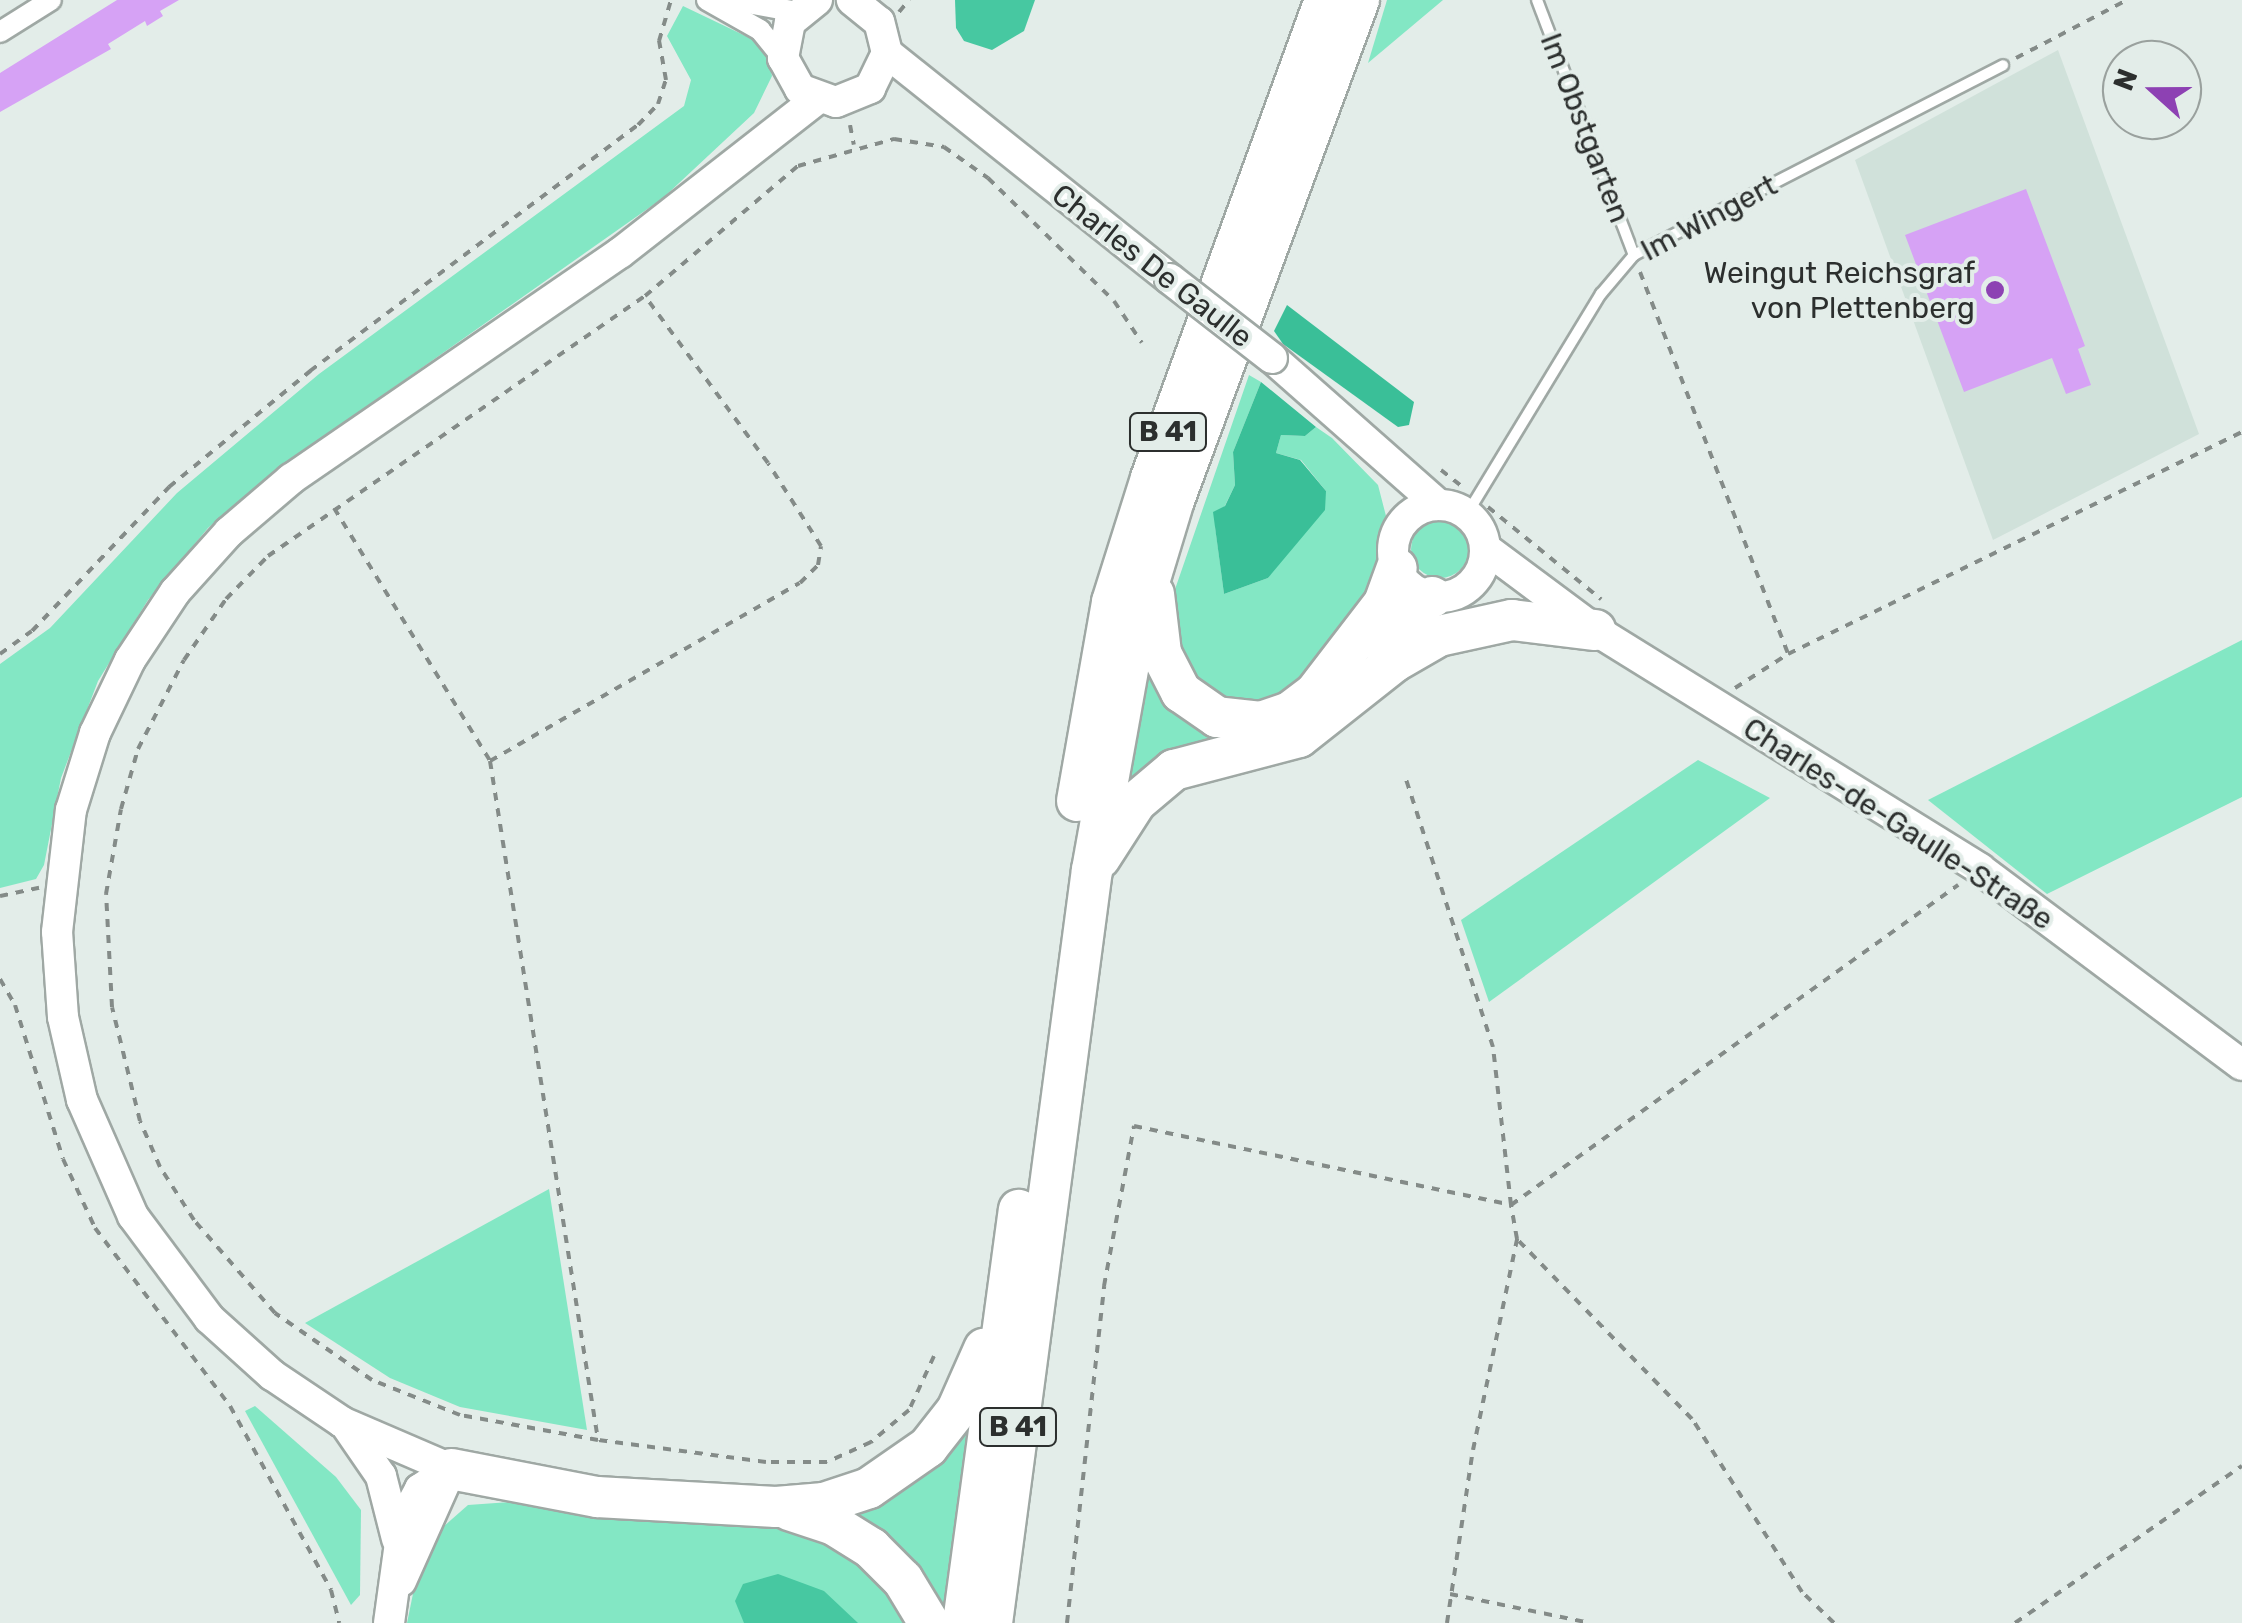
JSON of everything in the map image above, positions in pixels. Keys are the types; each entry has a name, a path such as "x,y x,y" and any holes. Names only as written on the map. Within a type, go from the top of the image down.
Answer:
{"highway":[{"name":"B 41","path":"962,1623 1088,711 1112,602 1151,478 1325,0"},
{"name":"B 41","path":"992,1623 1092,870 1151,571 1359,0"},
{"name":"B 41","path":"1151,571 1161,654 1172,680 1203,711 1245,722 1276,718 1315,693 1384,604 1397,550"},
{"name":"B 41","path":"1334,712 1402,616 1449,593"},
{"name":"B 41","path":"1092,870 1136,802 1174,770 1205,757 1286,743 1334,712 1415,648 1463,628 1512,620 1602,618"},
{"name":"B 41","path":"451,1469 574,1495 776,1508 824,1503 870,1488 928,1447 969,1390 1008,1286"},
{"name":"B 41","path":"776,1508 834,1525 871,1548 904,1580 929,1623"}],"street":[{"path":"0,32 51,0"},
{"path":"707,0 760,30 817,99 846,101 870,88 887,53 880,22 852,0"},
{"path":"731,0 808,6"},
{"path":"786,66 785,34 808,6"},
{"name":"Charles De Gaulle","path":"887,53 962,118 1272,358 1340,416 1461,505"},
{"name":"B 41","path":"704,188 759,126 786,66"},
{"name":"Charles De Gaulle","path":"870,88 908,93 962,118"},
{"name":"B 41","path":"451,1469 342,1422 272,1376 209,1318 156,1252 113,1179 82,1100 66,1031 59,890 72,810 95,733 130,660 200,562 291,479 704,188 817,99"},
{"name":"Charles De Gaulle","path":"1340,416 1387,486 1397,550"},
{"path":"1461,505 1486,548 1479,575 1449,593 1411,587 1397,550 1414,512 1461,505"},
{"name":"Charles-de-Gaulle-Straße","path":"1486,548 1602,618 1721,708 1980,869 2242,1065"},
{"name":"Charles-de-Gaulle-Straße","path":"1449,593 1499,588 1602,618"},
{"path":"342,1422 381,1476 398,1540"},
{"path":"390,1612 398,1540 420,1490 451,1469"},
{"path":"390,1612 451,1469"}],"lane":[{"name":"Im Obstgarten","path":"1537,0 1634,255"},
{"name":"Im Wingert","path":"1461,505 1601,294 1634,255 2003,65"}],"path":[{"path":"0,654 32,631 183,476 310,371 638,125 658,104 666,80 658,41 671,0"},
{"path":"2003,65 2127,0"},
{"path":"934,1356 909,1410 872,1442 827,1462 766,1462 598,1440 460,1415 372,1380 274,1313 194,1220 140,1121 112,1008 106,894 138,750 184,660 226,599 268,556 333,507 645,296 798,166 894,140 944,146 988,178 1114,300 1142,342"},
{"path":"1634,255 1788,654"},
{"path":"490,761 800,583 818,565 821,546 768,463 645,296"},
{"path":"1721,708 1742,679 1788,654 2242,432"},
{"path":"1431,463 1461,505 1602,618"},
{"path":"333,507 490,761 598,1440"},
{"path":"1406,779 1492,1046 1518,1239 1447,1623"},
{"path":"1067,1623 1104,1286 1134,1126 1511,1205 1980,869"},
{"path":"0,896 59,890"},
{"path":"0,978 15,1005 63,1159 94,1228 230,1406 331,1590 339,1623"},
{"path":"1518,1239 1692,1419 1802,1592 1834,1623"},
{"path":"2015,1623 2242,1466"},
{"path":"1450,1594 1590,1623"}],"shaded area":[{"path":"955,0 1035,0 1024,31 992,50 964,41 956,28"},
{"path":"1387,0 1443,0 1368,63"},
{"path":"683,6 754,40 768,56 772,76 754,113 663,198 271,474 208,528 148,600 98,681 61,778 44,865 36,879 0,888 0,664 50,628 177,493 319,374 684,106 691,80 667,36"},
{"path":"2058,50 2199,434 1993,540 1855,160"},
{"path":"1287,305 1414,402 1409,425 1398,427 1283,344 1274,331"},
{"path":"1249,375 1261,382 1233,452 1235,485 1215,526 1224,594 1268,578 1326,491 1301,460 1276,453 1281,435 1305,436 1316,427 1332,438 1378,485 1386,516 1382,577 1304,683 1259,708 1212,700 1177,662 1172,598"},
{"path":"1261,382 1316,427 1305,436 1281,435 1276,453 1300,460 1326,491 1325,510 1268,578 1224,594 1213,512 1225,506 1235,485 1233,452"},
{"path":"1440,520 1461,528 1469,549 1461,570 1440,578 1419,570 1411,549 1419,528"},
{"path":"2242,640 2242,797 2047,894 1928,800"},
{"path":"1146,657 1227,732 1116,805"},
{"path":"1698,760 1770,798 1489,1002 1461,920"},
{"path":"549,1189 587,1430 460,1407 390,1378 305,1323"},
{"path":"255,1406 336,1477 361,1510 360,1595 351,1605 245,1411"},
{"path":"974,1409 944,1623 847,1513"},
{"path":"510,1502 778,1523 844,1540 914,1623 407,1623 415,1584 443,1527 468,1505"},
{"path":"778,1574 824,1591 858,1623 744,1623 735,1601 743,1584"}],"building":[{"path":"117,0 179,0 160,11 163,16 147,26 145,21 108,44 111,49 0,112 0,73"},
{"name":"Weingut Reichsgraf von Plettenberg","path":"2026,189 2085,346 2078,349 2091,385 2066,394 2052,358 1964,392 1905,235"}],"place":[{"name":"Weingut Reichsgraf von Plettenberg","path":"1995,290"}]}
